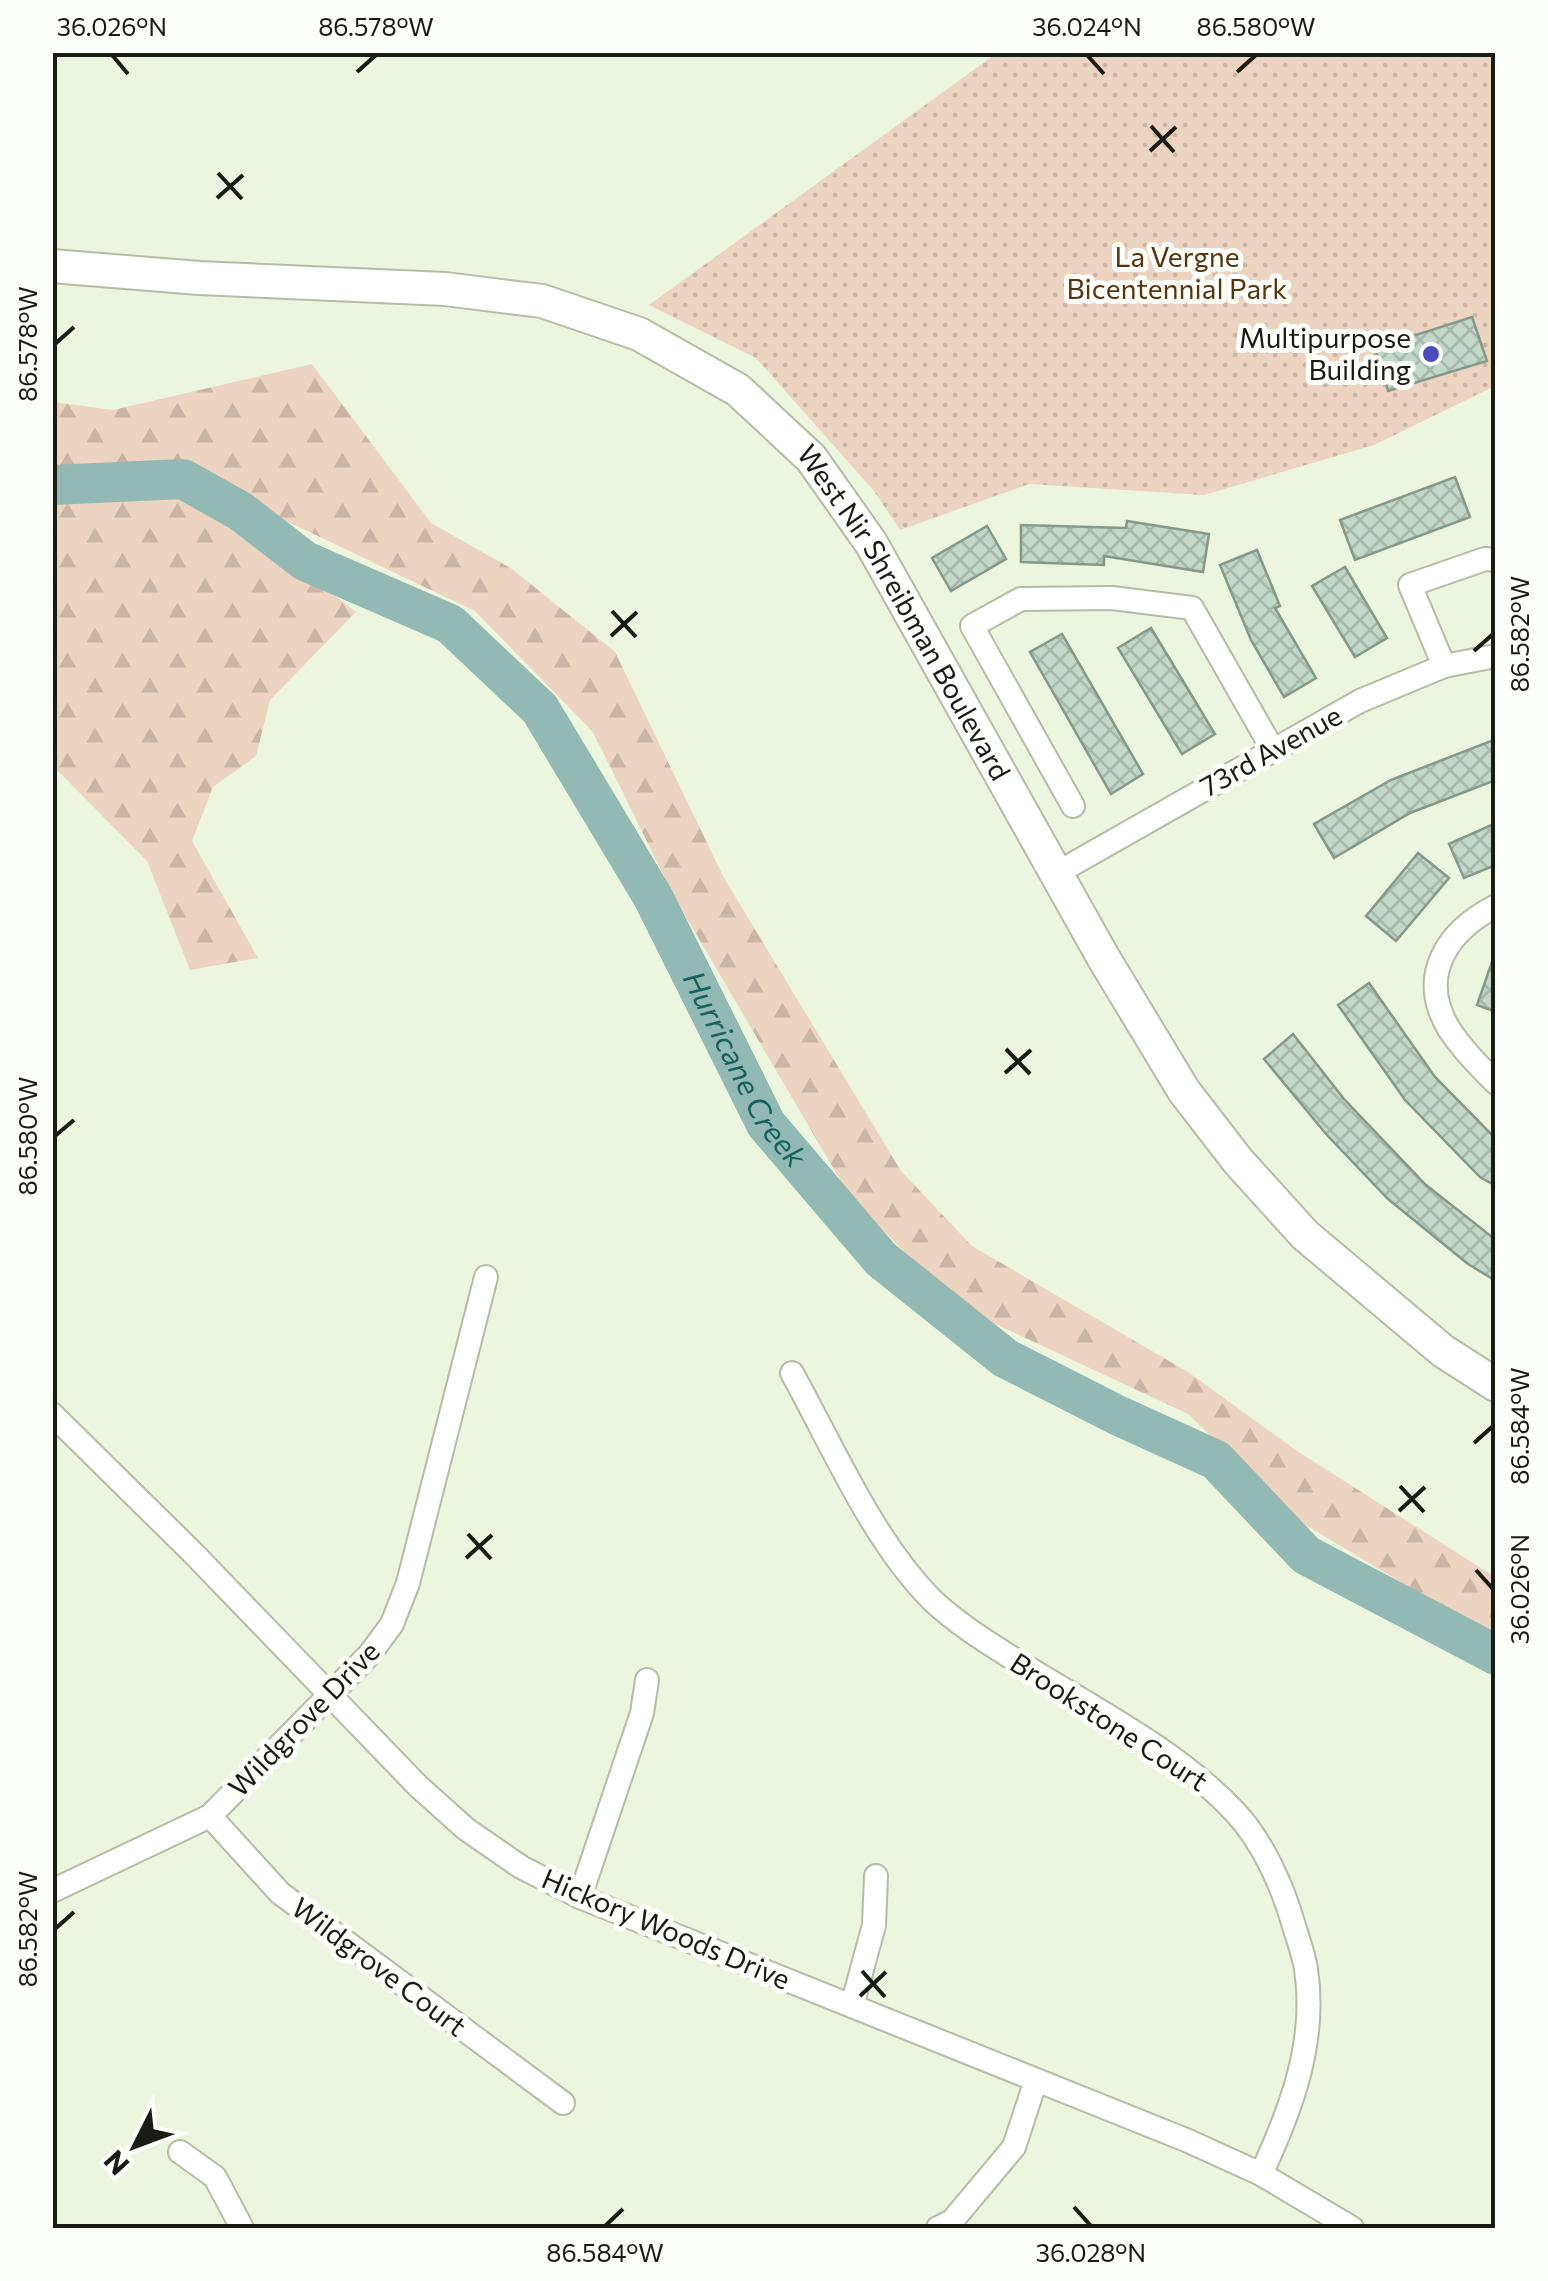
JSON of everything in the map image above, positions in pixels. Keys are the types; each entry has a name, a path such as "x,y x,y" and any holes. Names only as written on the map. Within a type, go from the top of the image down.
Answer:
{"main road":[{"name":"West Nir Shreibman Boulevard","path":"52,266 199,278 445,288 542,301 638,334 738,390 811,458 871,544 1103,957 1184,1090 1238,1161 1305,1235 1380,1301 1443,1351 1496,1385"}],"street":[{"path":"1444,666 1410,585 1485,559 1496,560"},
{"path":"1073,806 972,626 1021,599 1112,598 1192,608 1272,750"},
{"name":"73rd Avenue","path":"1057,873 1360,701 1444,666 1496,656"},
{"path":"1496,906 1458,931 1438,964 1437,985 1448,1026 1496,1083"},
{"name":"Wildgrove Drive","path":"52,1890 210,1816 370,1654 392,1624 408,1583 486,1277"},
{"name":"Brookstone Court","path":"792,1374 885,1542 932,1599 985,1641 1202,1780 1238,1815 1265,1856 1286,1898 1306,1970 1307,2029 1301,2073 1260,2174"},
{"name":"Hickory Woods Drive","path":"52,1414 194,1554 418,1786 466,1828 521,1867 580,1897 1186,2140 1260,2174 1352,2228"},
{"path":"580,1897 642,1713 646,1680"},
{"name":"Wildgrove Court","path":"210,1816 280,1893 563,2103"},
{"path":"852,2006 874,1926 876,1876"},
{"path":"938,2228 952,2221 1014,2147 1036,2080"},
{"path":"180,2152 216,2177 242,2228"}],"green space":[{"name":"La Vergne Bicentennial Park","path":"997,53 1495,53 1495,386 1374,445 1204,495 1029,484 900,530 874,491 756,358 649,305"},
{"path":"312,364 431,523 512,569 615,652 724,878 901,1171 972,1246 1188,1372 1297,1451 1495,1577 1495,1639 1299,1521 1188,1414 957,1306 849,1195 675,898 593,732 475,611 280,518 273,548 356,612 270,700 256,756 213,787 192,841 258,958 190,970 147,861 53,766 53,402 113,410"}],"building":[{"name":"Multipurpose Building","path":"1472,317 1487,361 1388,391 1375,348"},
{"path":"1455,477 1470,517 1355,560 1340,520"},
{"path":"1127,521 1209,534 1203,572 1104,556 1104,565 1021,562 1021,525 1126,528"},
{"path":"987,526 1006,559 951,591 932,558"},
{"path":"1257,550 1280,606 1275,608 1316,678 1284,697 1251,640 1220,565"},
{"path":"1345,567 1387,638 1355,657 1312,586"},
{"path":"1151,628 1215,734 1182,754 1118,648"},
{"path":"1062,634 1143,774 1111,794 1030,652"},
{"path":"1496,739 1496,780 1410,813 1334,858 1314,824 1391,780"},
{"path":"1496,823 1496,865 1464,878 1449,844"},
{"path":"1418,853 1449,878 1396,941 1366,916"},
{"path":"1496,959 1496,1012 1477,1005"},
{"path":"1369,983 1435,1077 1496,1139 1496,1186 1480,1177 1405,1100 1338,1005"},
{"path":"1293,1034 1344,1099 1426,1185 1496,1240 1496,1281 1468,1264 1388,1199 1326,1134 1264,1059"}],"waterway":[{"name":"Hurricane Creek","path":"52,485 183,479 240,511 305,561 450,624 540,709 653,897 766,1124 881,1259 1005,1358 1216,1460 1306,1555 1496,1655"}],"place":[{"name":"Multipurpose Building","path":"1431,354"}]}
